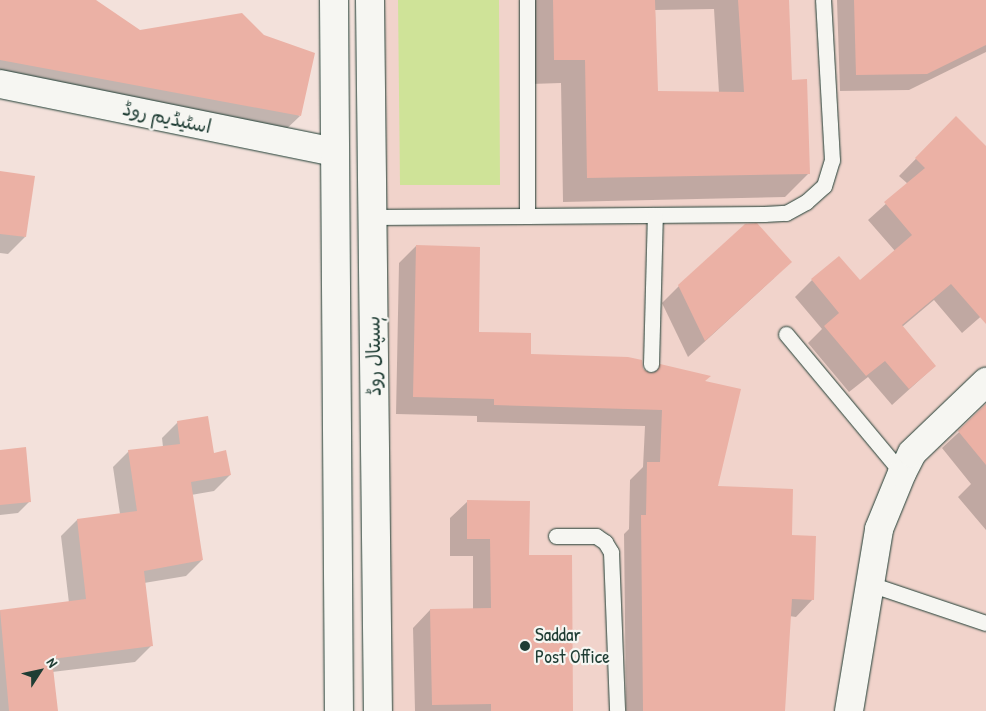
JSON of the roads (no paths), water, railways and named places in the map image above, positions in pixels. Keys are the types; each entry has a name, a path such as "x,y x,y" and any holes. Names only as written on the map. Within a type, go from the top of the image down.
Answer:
{"main road":[{"name":"ہسپتال روڈ","path":"334,0 333,152 339,711"},
{"name":"ہسپتال روڈ","path":"370,0 378,711"},
{"name":"اسٹیڈیم روڈ","path":"0,84 333,152"},
{"path":"849,711 879,529 902,473 912,453 986,382"}],"lane":[{"path":"527,0 527,216"},
{"path":"372,217 786,212 806,202 824,186 832,160 823,0"},
{"path":"651,364 655,215"},
{"path":"786,334 902,473"},
{"path":"556,536 596,536 605,542 611,552 617,711"},
{"path":"870,584 986,623"}],"place":[{"name":"Saddar Post Office","path":"525,646"}]}
